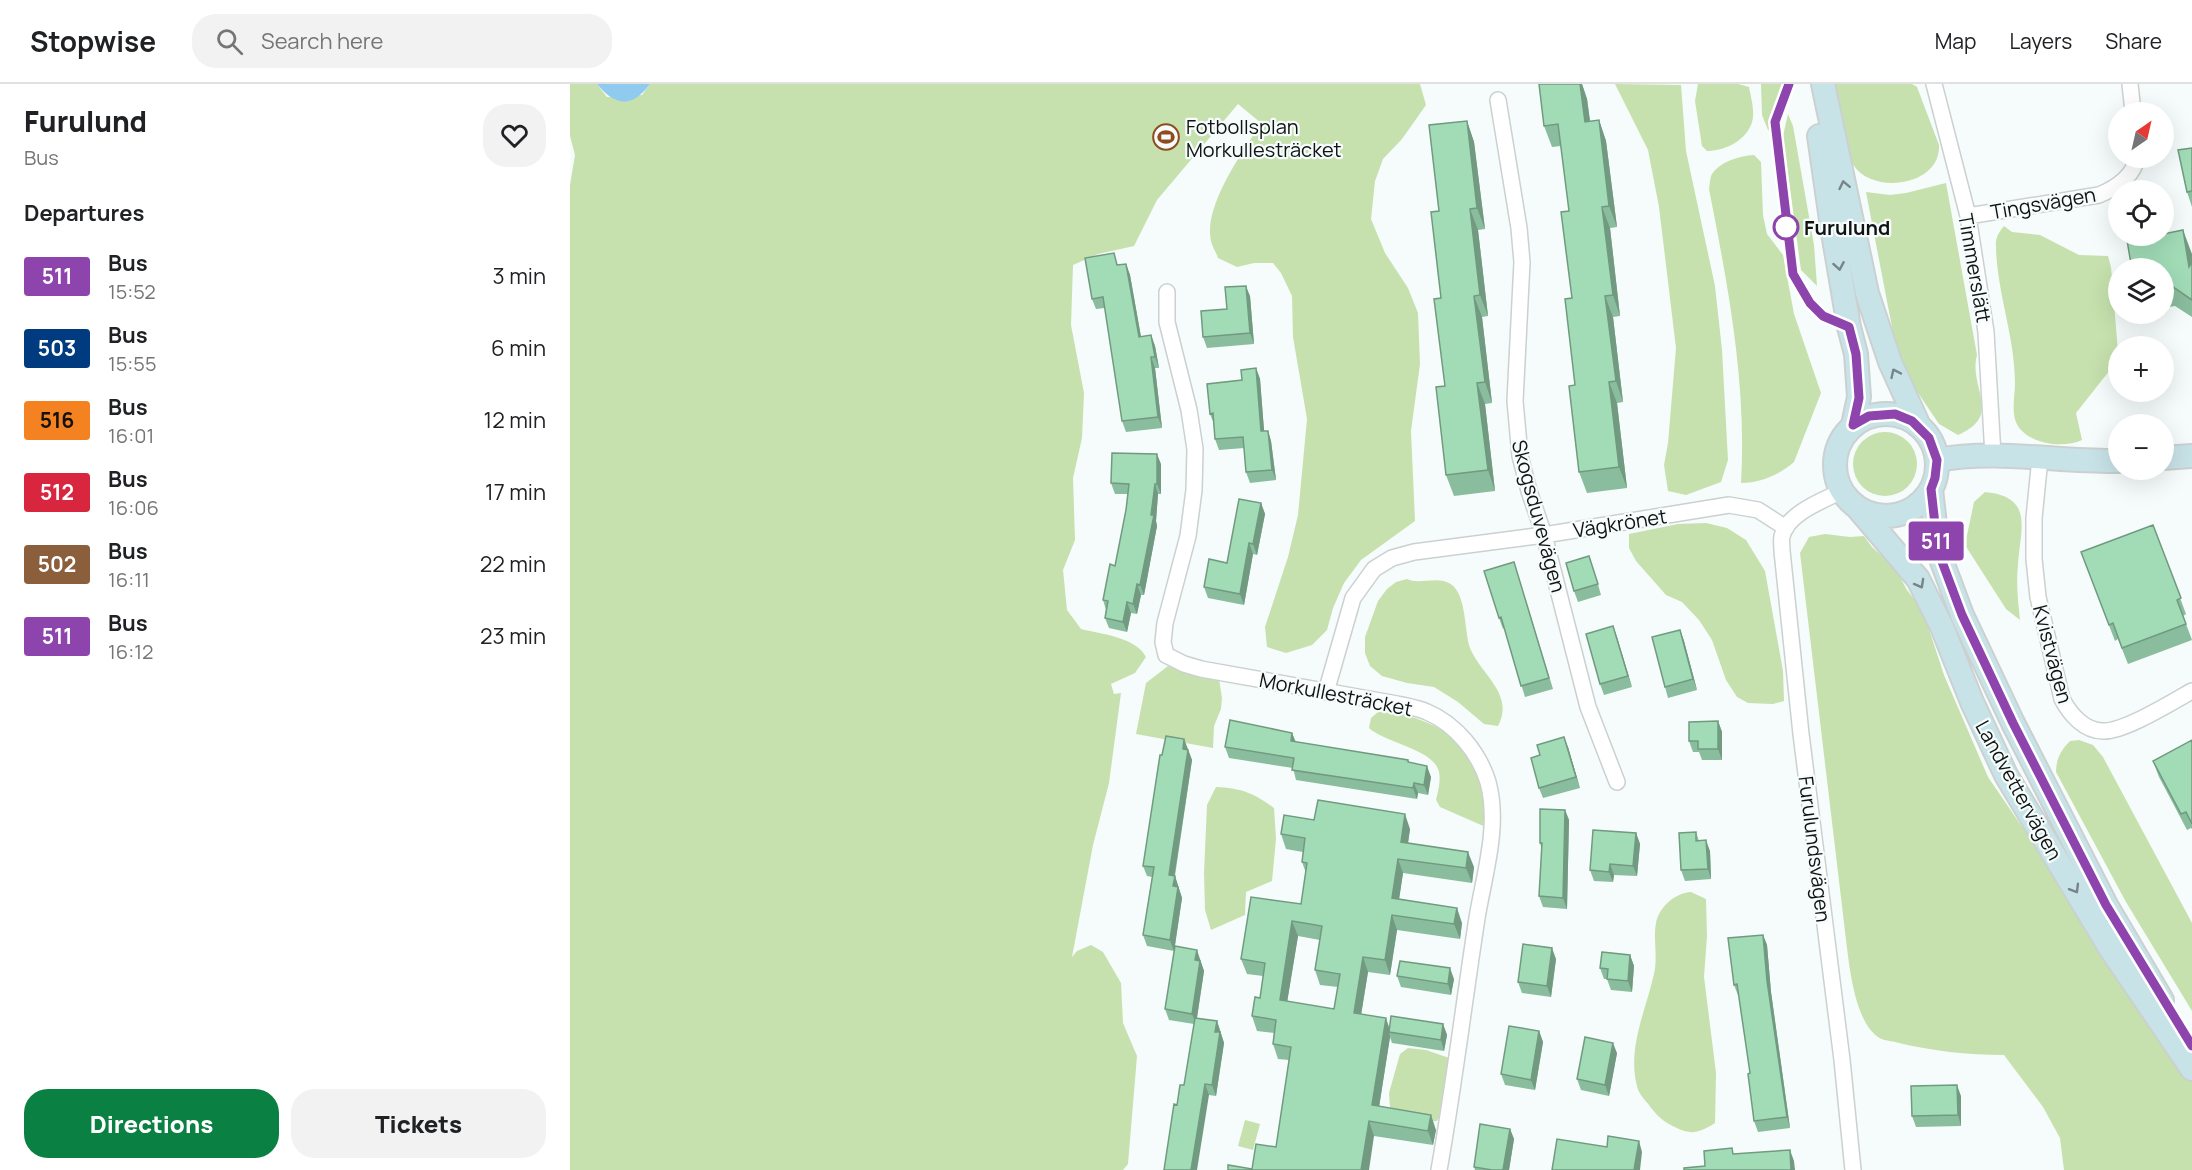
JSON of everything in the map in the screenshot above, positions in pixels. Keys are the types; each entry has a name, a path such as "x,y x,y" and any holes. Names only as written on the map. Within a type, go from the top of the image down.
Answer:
{"street":[{"path":"1811,84 1832,227 1849,327 1856,354 1859,398 1853,425"},
{"path":"1823,84 1867,293 1890,362 1919,426 1929,438 1937,460 1931,489 1920,503 1898,515 1881,516 1849,499 1834,475 1836,453 1841,441 1853,425 1869,416 1887,414 1904,417 1919,426"},
{"name":"Timmerslätt","path":"1934,84 1968,216 1986,332 1994,456"},
{"path":"2130,84 2132,102"},
{"name":"Skogsduvevägen","path":"1498,100 1519,228 1522,262 1515,401 1520,456 1529,492 1544,535 1588,707 1617,782"},
{"name":"Tingsvägen","path":"1968,216 2099,195 2118,186 2128,177 2132,168"},
{"name":"Morkullesträcket","path":"1167,292 1167,322 1189,410 1195,449 1194,490 1188,536 1165,623 1163,642 1166,655 1184,664 1202,669 1396,704 1427,712 1449,725 1469,744 1488,782 1492,824 1439,1170"},
{"path":"1937,460 1951,457 1994,456 2108,461"},
{"path":"2174,457 2192,456"},
{"name":"Kvistvägen","path":"2040,458 2034,539 2038,597 2062,699 2068,712 2087,727 2103,731 2129,724 2192,691"},
{"name":"Landvettervägen","path":"1931,489 1938,551 1962,615 2106,905 2192,1047"},
{"path":"1786,528 1798,515 1849,499"},
{"name":"Landvettervägen","path":"1849,499 1918,579 1942,627 1972,702 2007,775 2110,948 2192,1069"},
{"name":"Vägkrönet","path":"1326,692 1353,598 1374,568 1392,558 1414,552 1544,535 1729,505 1758,510 1786,528"},
{"name":"Furulundsvägen","path":"1786,528 1782,537 1782,551 1801,734 1842,1060 1853,1170"}],"green space":[{"path":"570,84 597,84 607,97 642,95 650,84 1420,84 1426,105 1402,139 1383,159 1375,181 1371,219 1385,253 1408,288 1418,313 1420,364 1411,431 1415,521 1361,560 1344,583 1333,608 1327,630 1312,645 1286,653 1267,647 1265,627 1288,557 1298,515 1307,419 1293,337 1292,296 1281,273 1273,263 1254,263 1237,267 1218,258 1211,241 1210,227 1219,196 1235,164 1261,123 1238,104 1157,200 1134,246 1098,254 1073,265 1071,325 1084,393 1082,438 1073,478 1075,540 1063,570 1067,610 1081,629 1126,641 1141,650 1146,657 1135,673 1111,684 1114,694 1121,693 1109,783 1093,845 1072,957 1077,951 1091,945 1103,952 1121,983 1123,1023 1137,1056 1128,1164 1123,1170 570,1170 570,185 575,155 570,136"},
{"path":"1615,84 1681,85 1686,151 1715,286 1722,350 1728,460 1721,482 1686,495 1668,491 1664,465 1676,348 1659,207 1648,150"},
{"path":"1698,84 1738,84 1749,87 1753,106 1752,121 1748,131 1738,141 1713,151 1707,151 1702,146 1695,101"},
{"path":"1761,84 1786,84 1777,115 1775,132 1768,130 1762,115"},
{"path":"1834,84 1912,84 1917,87 1939,145 1937,159 1929,170 1905,182 1876,181 1863,175 1854,166 1846,149"},
{"path":"1788,114 1793,126 1814,245 1817,286 1801,270 1783,136"},
{"path":"1754,155 1761,162 1763,215 1767,234 1783,255 1794,314 1821,393 1794,462 1769,477 1756,482 1741,483 1739,372 1723,262 1709,189 1711,175 1716,169 1737,158"},
{"path":"1946,183 1977,355 1975,367 1982,410 1979,419 1972,427 1958,435 1939,424 1910,381 1896,348 1866,192 1890,195"},
{"path":"2004,226 2012,232 2040,235 2079,255 2108,256 2108,324 2116,324 2117,336 2108,336 2108,373 2076,413 2082,440 2067,444 2043,442 2028,436 2015,421 2014,366 1999,281 1996,247 1998,235"},
{"path":"1885,432 1903,438 1911,446 1917,464 1911,482 1903,490 1885,496 1867,490 1859,482 1853,464 1859,446 1867,438"},
{"path":"1985,492 2012,500 2021,517 2017,579 2020,620 2006,609 1965,545 1974,502"},
{"path":"1706,523 1727,528 1746,540 1765,571 1783,671 1784,701 1773,704 1748,703 1737,697 1726,680 1712,640 1699,620 1682,602 1666,595 1636,561 1629,548 1629,534 1678,524"},
{"path":"1825,534 1864,536 1872,547 1895,568 1907,590 1923,611 1944,675 1988,777 2192,1080 2192,1170 2064,1170 2060,1138 2043,1107 2004,1055 1950,1052 1886,1040 1870,1030 1864,1020 1855,996 1848,958 1800,553 1809,537"},
{"path":"1407,579 1444,581 1455,588 1462,603 1470,648 1500,694 1502,715 1498,726 1484,724 1458,702 1434,687 1382,676 1370,666 1365,653 1365,637 1378,601 1396,582"},
{"path":"1168,666 1219,679 1222,698 1221,709 1214,726 1213,748 1136,734 1146,683"},
{"path":"1378,712 1394,713 1426,722 1455,739 1467,750 1477,763 1486,783 1488,828 1440,807 1436,800 1440,779 1435,764 1419,752 1369,728 1371,718"},
{"path":"2079,740 2093,745 2103,757 2192,923 2192,1011 2126,902 2056,772 2058,759 2064,748 2070,741"},
{"path":"1216,787 1247,792 1274,808 1276,839 1272,881 1246,892 1245,915 1211,930 1205,910 1204,873 1207,805"},
{"path":"1691,892 1706,899 1707,936 1704,977 1716,1073 1715,1123 1703,1130 1687,1132 1660,1118 1644,1099 1637,1086 1634,1058 1655,968 1655,929 1658,917 1664,906 1674,898"},
{"path":"1408,1048 1426,1050 1452,1059 1444,1109 1437,1121 1422,1122 1396,1117 1390,1108 1389,1093 1400,1054"},
{"path":"1245,1120 1260,1124 1253,1150 1238,1146"}],"water":[{"path":"597,84 650,84 637,97 624,102 611,97"}],"building":[{"path":"1539,84 1580,84 1585,122 1599,120 1609,206 1602,207 1613,295 1605,296 1616,381 1609,382 1619,467 1579,472 1569,386 1575,385 1565,299 1572,298 1561,212 1569,211 1558,124 1544,126"},
{"path":"1467,121 1477,208 1470,209 1480,295 1474,296 1485,382 1477,383 1488,470 1446,475 1436,387 1445,386 1434,299 1441,298 1431,212 1439,211 1429,125"},
{"path":"2192,148 2192,191 2187,192 2178,150"},
{"path":"2183,230 2189,267 2192,262 2192,300 2174,288 2174,258 2130,258 2128,246 2174,246 2174,232"},
{"path":"1114,253 1117,265 1126,264 1139,337 1151,335 1155,357 1151,357 1158,417 1122,421 1103,297 1092,299 1085,258"},
{"path":"1246,286 1250,333 1203,337 1201,311 1227,309 1225,287"},
{"path":"1256,368 1261,431 1268,431 1272,470 1246,472 1243,437 1215,439 1207,384 1242,380 1241,370"},
{"path":"1112,453 1157,454 1157,484 1155,484 1151,515 1154,515 1140,585 1137,584 1133,604 1127,602 1123,622 1105,618 1108,601 1103,600 1110,564 1115,566 1129,484 1111,483"},
{"path":"1239,499 1261,503 1253,544 1249,543 1240,594 1204,587 1209,559 1227,563"},
{"path":"2153,525 2181,598 2177,600 2186,624 2122,648 2113,623 2109,625 2081,552"},
{"path":"1589,556 1598,584 1574,591 1566,563"},
{"path":"1514,562 1549,678 1521,686 1501,617 1499,618 1484,571"},
{"path":"1613,626 1628,676 1600,684 1586,634"},
{"path":"1680,630 1693,679 1665,687 1652,637"},
{"path":"1230,720 1292,733 1291,741 1408,760 1408,762 1427,766 1424,785 1414,783 1413,788 1292,770 1294,758 1225,747"},
{"path":"1718,721 1718,749 1698,749 1698,741 1689,741 1689,722"},
{"path":"1166,736 1184,739 1183,749 1188,750 1169,875 1175,876 1173,886 1178,887 1170,940 1143,935 1154,867 1143,866 1160,755 1162,755"},
{"path":"1564,737 1576,777 1539,788 1531,758 1540,755 1537,745"},
{"path":"2192,740 2192,824 2186,812 2181,814 2153,761"},
{"path":"1318,800 1405,814 1401,842 1468,852 1466,868 1398,859 1392,898 1457,908 1454,924 1392,915 1385,960 1363,957 1354,1013 1386,1018 1372,1105 1431,1115 1428,1131 1369,1121 1361,1170 1228,1170 1228,1165 1252,1169 1256,1144 1276,1147 1291,1047 1273,1044 1276,1020 1252,1016 1255,997 1260,998 1265,963 1241,959 1251,897 1301,904 1307,863 1302,862 1305,838 1281,834 1284,815 1314,820","holes":["1292,921 1322,926 1315,970 1340,974 1334,1009 1280,1000"]},
{"path":"1540,809 1565,810 1563,898 1539,896 1542,843 1540,843"},
{"path":"1593,830 1636,833 1633,866 1610,864 1609,872 1590,870"},
{"path":"1696,832 1696,841 1706,840 1708,869 1681,870 1679,833"},
{"path":"1763,935 1767,981 1787,1117 1754,1121 1748,1074 1750,1073 1728,938"},
{"path":"1523,944 1552,948 1547,986 1518,982"},
{"path":"1175,946 1197,950 1195,960 1200,961 1192,1014 1165,1009"},
{"path":"1602,952 1630,955 1628,981 1607,979 1608,969 1600,968"},
{"path":"1400,961 1450,968 1448,984 1397,976"},
{"path":"1391,1016 1443,1024 1441,1040 1389,1032"},
{"path":"1195,1018 1217,1021 1215,1032 1220,1032 1212,1085 1205,1084 1191,1170 1164,1170 1174,1104 1177,1105 1180,1085 1184,1085"},
{"path":"1509,1026 1539,1031 1531,1080 1501,1074"},
{"path":"1585,1037 1613,1043 1605,1085 1577,1079"},
{"path":"1957,1085 1958,1115 1912,1116 1911,1086"},
{"path":"1480,1124 1510,1129 1503,1170 1474,1167"},
{"path":"1608,1136 1639,1141 1634,1170 1552,1170 1557,1139 1607,1147"},
{"path":"1732,1148 1733,1154 1790,1150 1791,1170 1684,1170 1684,1168 1705,1166 1704,1151"}],"bus line":[{"name":"511","path":"1789,84 1775,122 1793,274 1810,303 1823,316 1849,327 1856,354 1859,398 1853,425 1869,416 1895,414 1919,426 1933,445 1937,465 1931,489 1938,551 1962,615 2013,723 2106,905 2192,1046"}],"place":[{"name":"Fotbollsplan Morkullesträcket","path":"1166,137"},
{"name":"Furulund","path":"1786,227"}]}
